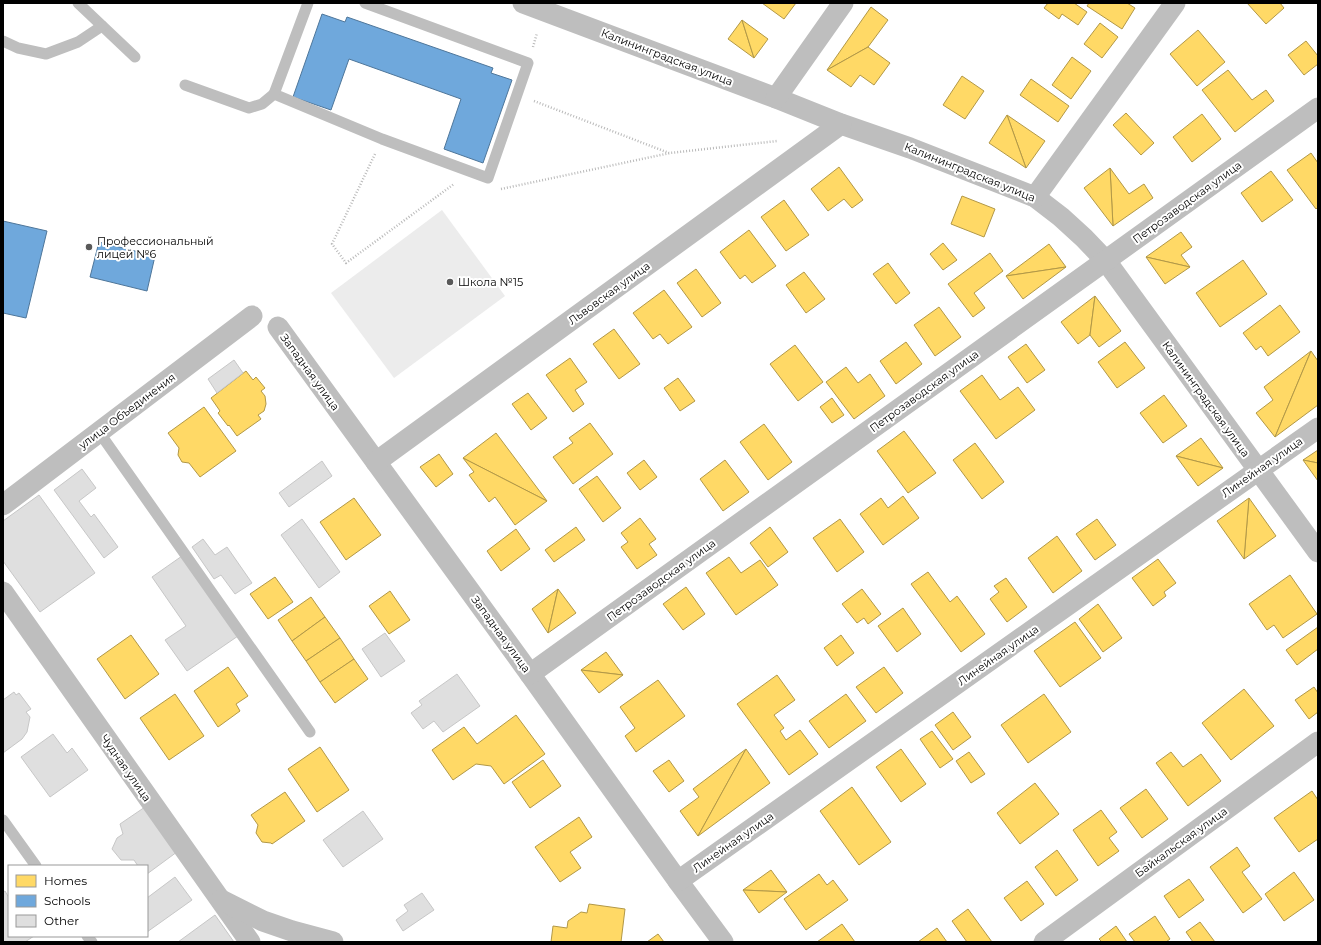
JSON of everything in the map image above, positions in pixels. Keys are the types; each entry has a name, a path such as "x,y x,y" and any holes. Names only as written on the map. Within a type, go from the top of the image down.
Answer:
{"street":[{"name":"Калининградская улица","path":"523,3 842,124 910,148 1036,197 1084,238 1106,261 1318,552"},
{"path":"776,98 843,3"},
{"path":"1036,197 1175,3"},
{"name":"Петрозаводская улица","path":"530,674 1318,108"},
{"name":"Львовская улица","path":"376,462 842,124"},
{"name":"улица Объединения","path":"3,505 252,316"},
{"name":"Западная улица","path":"278,327 723,942"},
{"name":"Линейная улица","path":"678,881 1318,428"},
{"name":"Чудная улица","path":"3,592 250,942"},
{"name":"Байкальская улица","path":"1044,942 1318,742"},
{"path":"219,899 270,924 292,932 333,942"}],"lane":[{"path":"78,3 135,57"},
{"path":"185,85 249,108 262,104 274,94 308,3"},
{"path":"274,94 382,139 488,178 528,63 365,3"},
{"path":"3,41 18,48 46,54 78,42 102,26"},
{"path":"99,432 310,732"},
{"path":"3,820 35,865"}],"path":[{"path":"528,63 539,27"},
{"path":"517,95 670,153"},
{"path":"382,139 332,244 346,263 456,183 461,169"},
{"path":"496,190 670,153 783,141"}],"shaded area":[{"path":"442,210 505,296 394,378 331,293"}],"building: Homes":[{"path":"762,3 796,3 784,19"},
{"path":"1048,3 1074,3 1087,12 1078,25 1062,14 1059,19 1044,8"},
{"path":"1089,3 1127,3 1135,8 1122,29 1087,6"},
{"path":"1247,3 1280,3 1284,8 1266,24"},
{"path":"871,7 888,20 868,47 827,70"},
{"path":"742,20 754,58 728,39"},
{"path":"742,20 768,39 754,58"},
{"path":"1100,23 1118,37 1102,58 1084,44"},
{"path":"1198,30 1225,62 1197,86 1170,54"},
{"path":"1306,41 1318,56 1318,64 1304,75 1288,55"},
{"path":"868,47 890,63 874,85 860,75 851,87 827,70"},
{"path":"1072,57 1091,71 1071,99 1052,85"},
{"path":"1228,70 1252,100 1266,90 1274,101 1235,132 1202,90"},
{"path":"962,76 984,91 965,119 943,105"},
{"path":"1031,79 1069,106 1058,122 1020,95"},
{"path":"1126,113 1154,143 1141,155 1113,125"},
{"path":"1202,114 1221,139 1192,162 1173,137"},
{"path":"1007,115 1045,141 1026,168"},
{"path":"1007,115 1026,168 989,143"},
{"path":"1311,153 1318,163 1318,207 1316,209 1287,170"},
{"path":"839,167 863,200 852,208 844,199 828,211 811,189"},
{"path":"1110,168 1129,194 1144,184 1153,198 1113,226"},
{"path":"1110,168 1113,226 1084,188"},
{"path":"1271,171 1293,200 1262,222 1241,193"},
{"path":"962,196 995,209 984,237 951,224"},
{"path":"784,200 809,235 786,251 761,217"},
{"path":"749,230 776,266 752,283 745,275 740,279 720,252"},
{"path":"1181,232 1192,247 1181,255 1190,267 1146,257"},
{"path":"943,243 957,260 943,270 930,254"},
{"path":"1049,244 1066,267 1006,276"},
{"path":"990,253 1003,271 974,293 985,308 973,317 948,284"},
{"path":"1146,257 1190,267 1165,284"},
{"path":"1243,260 1267,294 1220,327 1196,293"},
{"path":"888,263 910,293 896,304 873,274"},
{"path":"1066,267 1023,299 1006,276"},
{"path":"696,269 721,303 702,317 677,283"},
{"path":"804,272 825,299 806,313 786,285"},
{"path":"664,290 692,327 668,344 660,334 653,339 633,313"},
{"path":"1095,296 1090,335 1078,344 1061,322"},
{"path":"1095,296 1121,331 1099,347 1090,335"},
{"path":"1280,305 1300,332 1268,356 1261,346 1256,350 1243,333"},
{"path":"939,307 961,337 935,356 914,325"},
{"path":"614,329 640,364 619,379 593,344"},
{"path":"906,342 922,364 896,384 880,361"},
{"path":"1125,342 1145,368 1117,388 1098,362"},
{"path":"1026,344 1045,370 1027,383 1008,357"},
{"path":"795,345 823,382 798,401 770,364"},
{"path":"1311,351 1275,437 1256,413 1273,400 1264,387"},
{"path":"1311,351 1318,361 1318,405 1275,437"},
{"path":"570,358 587,382 575,390 584,404 573,412 546,375"},
{"path":"846,367 858,383 870,374 885,396 854,419 826,382"},
{"path":"246,371 253,380 256,377 265,388 261,391 265,396 266,404 264,411 258,415 261,419 237,436 218,413 220,411 211,398"},
{"path":"982,375 1000,400 1018,387 1035,410 996,439 960,391"},
{"path":"678,378 695,401 680,411 664,388"},
{"path":"528,393 547,418 531,430 512,404"},
{"path":"1164,395 1187,426 1163,443 1140,413"},
{"path":"832,398 844,415 832,423 820,407"},
{"path":"204,407 236,451 200,477 189,463 182,462 178,455 179,448 168,433"},
{"path":"590,423 613,454 573,484 553,457 573,443 569,438"},
{"path":"764,424 792,462 768,480 740,442"},
{"path":"904,431 936,473 908,493 877,451"},
{"path":"496,433 547,501 463,458"},
{"path":"1201,438 1223,468 1176,456"},
{"path":"975,443 1004,482 982,499 953,460"},
{"path":"1318,450 1318,463 1303,460"},
{"path":"439,454 453,474 436,487 420,467"},
{"path":"1176,456 1223,468 1198,486"},
{"path":"463,458 547,501 515,525 495,497 489,502 469,475 474,472"},
{"path":"644,460 657,477 640,490 627,473"},
{"path":"725,460 749,492 723,511 700,479"},
{"path":"1303,460 1318,463 1318,481"},
{"path":"597,476 621,508 603,522 579,489"},
{"path":"903,496 919,518 883,545 860,514 881,498 888,508"},
{"path":"354,498 381,535 346,560 320,522"},
{"path":"1249,498 1276,536 1244,559"},
{"path":"1249,498 1244,559 1217,521"},
{"path":"640,518 656,539 649,544 657,555 637,569 621,547 628,542 621,533"},
{"path":"840,519 864,552 837,572 813,538"},
{"path":"1097,519 1116,545 1095,560 1076,534"},
{"path":"576,527 585,540 554,562 545,550"},
{"path":"770,527 788,552 768,567 750,543"},
{"path":"516,529 530,549 501,571 487,551"},
{"path":"1057,536 1082,571 1053,593 1028,558"},
{"path":"729,557 741,573 760,560 778,585 736,615 706,573"},
{"path":"1158,559 1176,583 1164,592 1166,596 1153,606 1132,578"},
{"path":"928,572 950,602 957,596 985,634 961,652 911,584"},
{"path":"1290,575 1317,614 1283,638 1274,625 1267,630 1249,604"},
{"path":"275,577 293,602 268,619 250,594"},
{"path":"1006,578 1027,607 1007,622 990,599 999,592 994,586"},
{"path":"686,587 705,614 683,630 663,604"},
{"path":"558,589 548,633 532,609"},
{"path":"558,589 576,613 548,633"},
{"path":"862,589 881,614 868,624 864,618 857,623 842,604"},
{"path":"390,591 410,620 389,634 369,606"},
{"path":"311,597 325,617 292,641 278,620"},
{"path":"1098,604 1122,638 1103,652 1079,619"},
{"path":"903,608 921,634 897,652 878,626"},
{"path":"325,617 340,638 306,661 292,641"},
{"path":"1075,622 1101,658 1060,687 1034,651"},
{"path":"1318,627 1318,649 1297,665 1286,650"},
{"path":"131,635 159,674 125,699 97,659"},
{"path":"841,635 854,653 837,666 824,648"},
{"path":"340,638 354,659 320,682 306,661"},
{"path":"606,652 623,675 581,670"},
{"path":"354,659 368,679 335,703 320,682"},
{"path":"228,667 248,696 236,704 240,711 218,727 194,691"},
{"path":"884,667 903,693 876,713 856,687"},
{"path":"581,670 623,675 599,693"},
{"path":"777,675 795,700 774,715 784,728 780,731 786,740 800,730 818,754 789,775 737,704"},
{"path":"658,680 685,716 636,752 625,736 635,728 620,707"},
{"path":"1314,687 1318,693 1318,712 1309,719 1295,700"},
{"path":"1244,689 1274,726 1231,760 1202,723"},
{"path":"175,694 204,736 169,760 140,718"},
{"path":"846,694 866,721 829,748 809,721"},
{"path":"1044,694 1071,732 1028,763 1001,725"},
{"path":"953,712 971,737 953,750 935,725"},
{"path":"516,715 545,754 504,784 491,766 476,764 453,780 432,750 464,727 477,744"},
{"path":"932,731 953,759 940,768 920,739"},
{"path":"320,747 349,790 317,812 288,769"},
{"path":"746,749 698,836 680,811 699,797 693,789"},
{"path":"746,749 770,783 698,836"},
{"path":"901,749 926,784 901,802 876,767"},
{"path":"969,752 985,774 971,783 956,761"},
{"path":"1171,752 1183,767 1201,754 1221,781 1188,806 1156,763"},
{"path":"543,760 561,786 530,808 512,782"},
{"path":"669,760 684,781 669,792 653,771"},
{"path":"1035,783 1059,814 1020,844 997,813"},
{"path":"852,787 891,842 859,865 820,811"},
{"path":"1146,789 1168,819 1142,838 1120,808"},
{"path":"1312,791 1318,800 1318,839 1299,852 1274,818"},
{"path":"285,792 305,821 272,844 262,842 256,833 258,825 251,815"},
{"path":"1101,810 1117,832 1109,838 1119,851 1098,866 1073,830"},
{"path":"579,817 592,837 570,852 581,868 560,882 535,847"},
{"path":"1237,847 1250,866 1242,872 1262,899 1243,913 1210,867"},
{"path":"1057,850 1078,880 1056,896 1035,867"},
{"path":"771,870 787,892 743,890"},
{"path":"1294,872 1314,900 1284,921 1265,894"},
{"path":"819,874 827,885 833,880 848,900 806,930 784,899"},
{"path":"1189,879 1204,900 1179,918 1164,896"},
{"path":"1027,881 1044,904 1021,921 1004,898"},
{"path":"743,890 787,892 759,913"},
{"path":"589,904 625,909 621,942 551,942 553,926 567,928 568,921 581,912 587,913"},
{"path":"968,909 992,942 967,942 952,921"},
{"path":"1155,916 1170,939 1166,942 1135,942 1129,934"},
{"path":"1200,922 1215,942 1193,942 1186,932"},
{"path":"842,924 855,942 817,942"},
{"path":"1116,926 1127,942 1102,942 1099,939"},
{"path":"937,928 947,942 918,942"},
{"path":"658,934 664,942 647,942"}],"building: Schools":[{"path":"322,14 345,22 347,17 493,68 491,73 512,80 483,163 444,149 461,99 349,59 331,110 293,97"},
{"path":"3,221 47,231 26,318 3,313"},
{"path":"99,242 155,256 147,291 90,277"}],"building: Other":[{"path":"234,360 243,373 217,393 208,379"},
{"path":"322,461 332,476 289,507 279,493"},
{"path":"82,469 96,488 79,501 91,517 94,514 118,547 104,558 54,490"},
{"path":"39,495 95,573 40,612 3,561 3,521"},
{"path":"302,519 340,572 319,588 281,535"},
{"path":"203,539 215,555 227,547 252,583 235,594 221,575 214,579 192,547"},
{"path":"182,556 238,636 187,671 165,640 186,626 152,577"},
{"path":"385,633 405,661 381,677 362,649"},
{"path":"457,674 480,706 443,732 434,721 423,729 411,713 422,705 419,701"},
{"path":"14,692 16,695 19,693 31,709 26,712 30,717 27,732 22,739 3,753 3,700"},
{"path":"53,734 67,753 72,748 88,770 50,797 21,757"},
{"path":"145,807 181,849 148,873 148,865 137,865 134,860 121,860 112,849 117,838 123,834 120,824"},
{"path":"363,811 383,839 343,867 323,840"},
{"path":"175,877 192,900 148,931 148,897"},
{"path":"5,891 8,896 8,937 32,937 25,942 3,942 3,892"},
{"path":"422,893 434,910 403,931 396,920 408,911 404,905"},
{"path":"215,915 234,942 178,942"}],"place":[{"name":"Профессиональный лицей №6","path":"89,247"},
{"name":"Школа №15","path":"450,282"}]}
